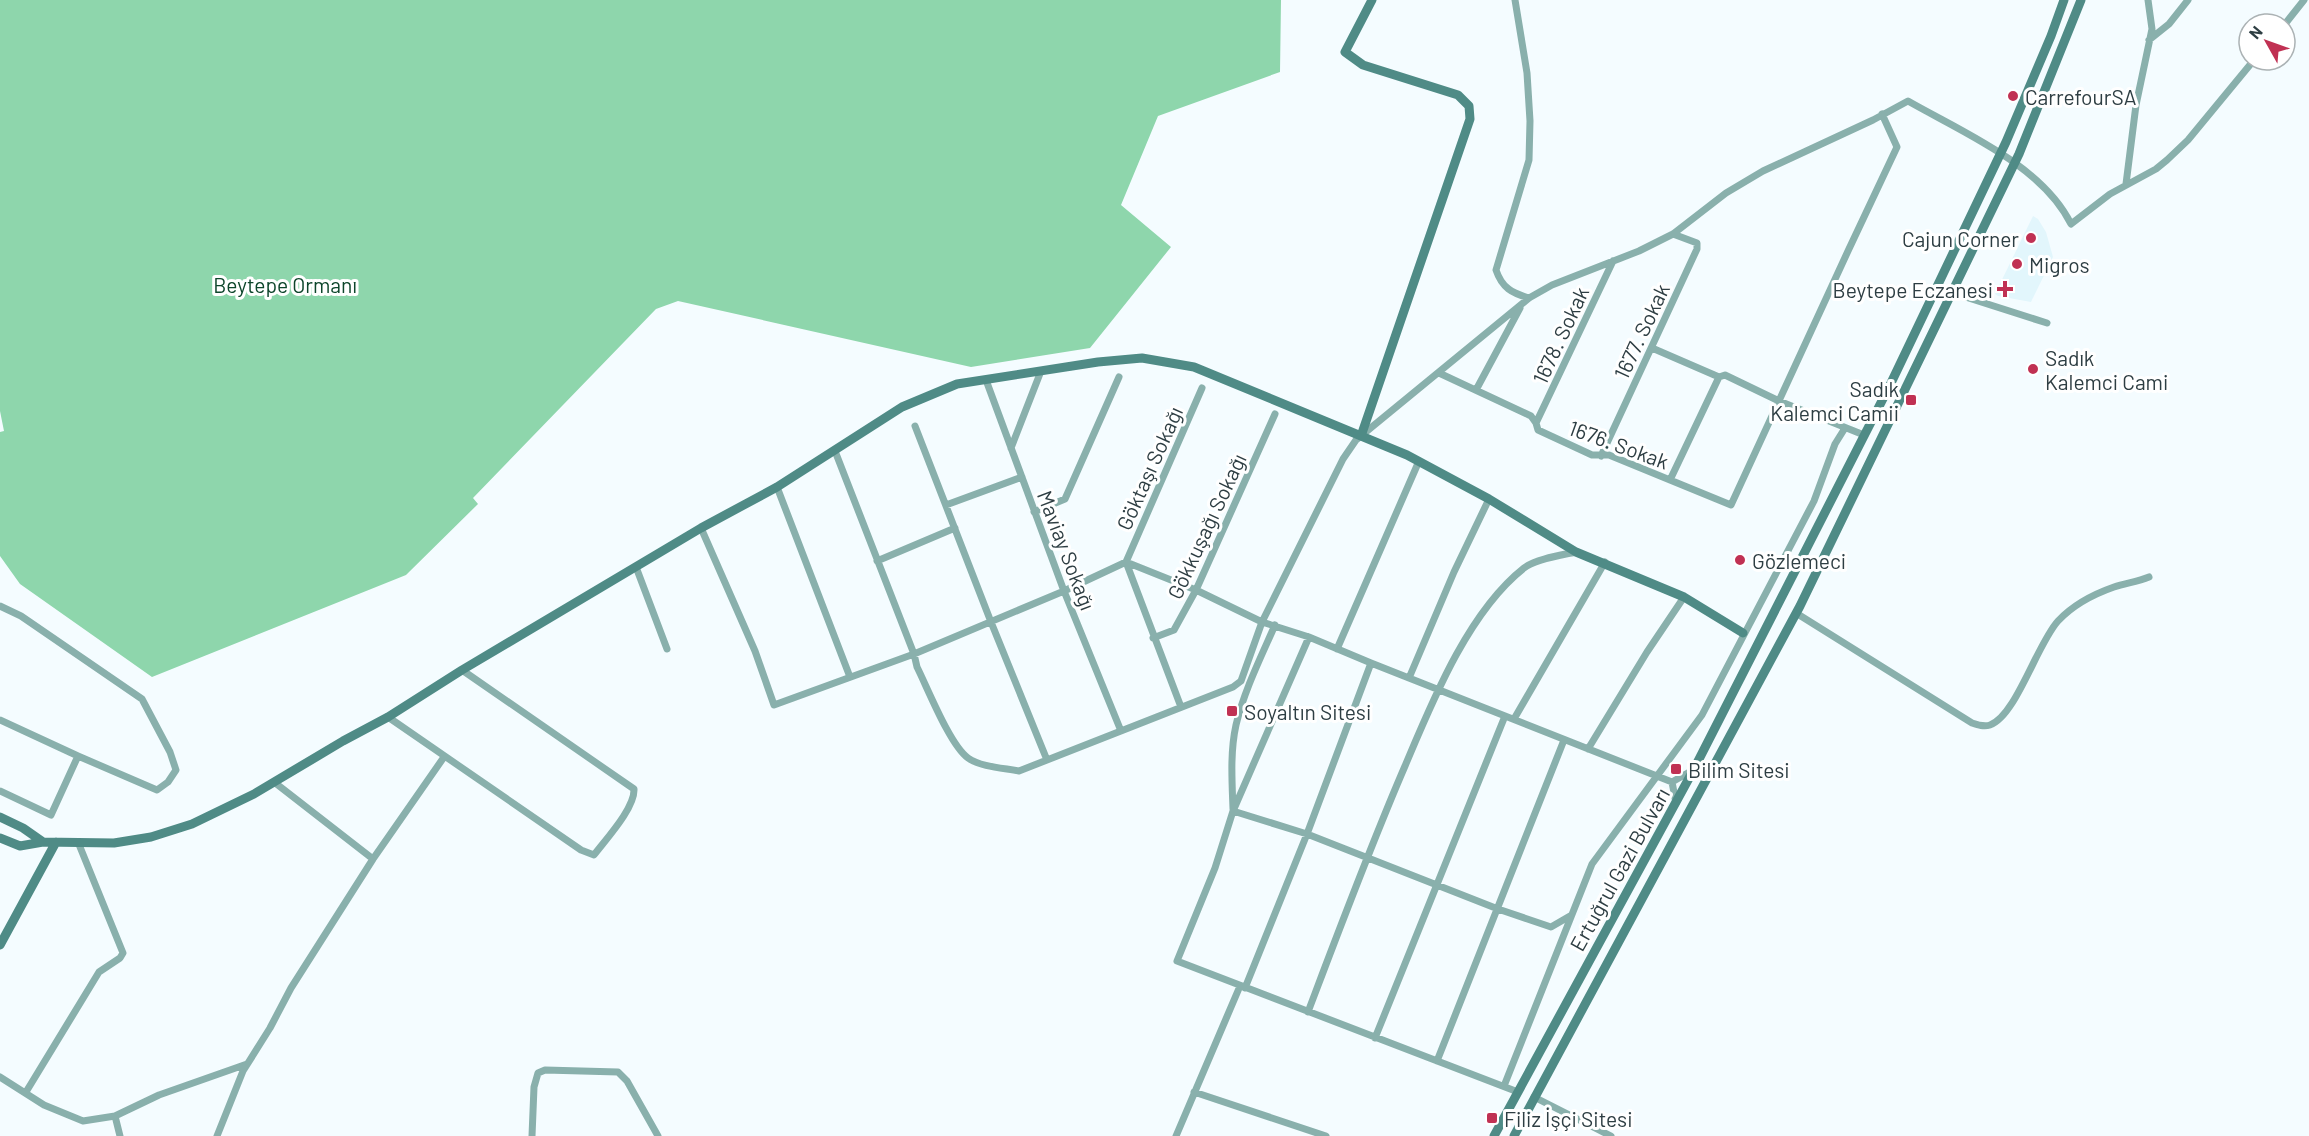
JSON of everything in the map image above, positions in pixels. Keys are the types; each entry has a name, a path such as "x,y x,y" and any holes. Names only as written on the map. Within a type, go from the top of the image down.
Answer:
{"street":[{"path":"1361,436 1470,119 1469,106 1458,95 1363,65 1346,52 1372,0"},
{"path":"1515,0 1527,73 1530,121 1529,160 1496,270 1500,282 1511,292 1529,298"},
{"name":"Ertuğrul Gazi Bulvarı","path":"1494,1136 1694,770 1864,435 2001,154 2064,0"},
{"name":"Ertuğrul Gazi Bulvarı","path":"1514,1136 1796,613 2015,164 2081,0"},
{"path":"2126,184 2136,105 2152,29 2148,0"},
{"path":"2149,40 2169,24 2188,0"},
{"path":"2294,12 2304,0"},
{"path":"835,451 914,654 917,667 957,747 969,759 993,767 1018,771 1233,687 1241,681 1262,622 1343,459 1356,440 1529,298 1552,285 1673,234 1726,193 1763,171 1841,136 1908,101 2015,164 2050,191 2071,224 2126,184 2156,169 2188,140 2244,72"},
{"path":"1779,401 1898,147 1882,114"},
{"name":"1677. Sokak","path":"1601,456 1697,249 1697,243 1673,234"},
{"name":"1678. Sokak","path":"1536,423 1613,261"},
{"path":"1953,293 2047,322"},
{"path":"1476,390 1521,304"},
{"path":"1652,348 1719,377 1725,375 1779,401 1864,435"},
{"path":"0,838 20,846 43,842 114,843 151,837 192,824 274,782 388,717 462,670 701,528 777,487 902,407 957,384 1098,362 1142,358 1194,367 1361,436 1419,461 1489,499 1576,552 1605,562 1684,597 1743,633"},
{"path":"1011,448 1041,371"},
{"name":"1676. Sokak","path":"1439,373 1531,416 1538,430 1592,455 1609,455 1731,505 1779,401"},
{"path":"1034,512 1065,499 1119,377"},
{"path":"1670,480 1719,377"},
{"name":"Maviay Sokağı","path":"986,380 1064,591 1121,731"},
{"name":"Göktaşı Sokağı","path":"1126,562 1202,388"},
{"name":"Gökkuşağı Sokağı","path":"1153,638 1174,630 1196,590 1275,414"},
{"path":"915,426 990,622 1047,760"},
{"path":"1504,1086 1592,864 1656,774 1702,715 1814,501 1835,444 1845,428"},
{"path":"1337,649 1419,461"},
{"path":"946,506 1022,477"},
{"path":"777,487 850,677"},
{"path":"1409,678 1454,572 1489,499"},
{"path":"701,528 755,651 774,705 914,654 1064,591 1126,562 1196,590 1262,622 1309,637 1672,782"},
{"path":"877,561 955,528"},
{"path":"1308,1012 1366,857 1437,690 1465,640 1495,597 1526,567 1576,552"},
{"path":"1126,562 1181,707"},
{"path":"1514,720 1605,562"},
{"path":"636,567 668,650"},
{"path":"1796,613 1972,723 1982,726 1990,725 1998,720 2013,702 2043,642 2059,620 2093,596 2115,586 2138,582 2149,577"},
{"path":"1588,749 1652,644 1684,597"},
{"path":"0,606 21,616 142,699 170,752 176,770 168,782 157,790 0,720"},
{"path":"1233,811 1232,762 1236,725 1250,684 1275,625"},
{"path":"1309,637 1233,811 1215,868 1177,962 1518,1092"},
{"path":"1176,1136 1307,834 1371,663"},
{"path":"388,717 589,855 594,855 634,798 633,789 462,670"},
{"path":"1375,1038 1505,716"},
{"path":"1437,1061 1564,740"},
{"path":"0,791 51,815 78,756"},
{"path":"217,1136 247,1064 270,1028 291,988 373,859 444,757"},
{"path":"1672,782 1694,770"},
{"path":"274,782 373,859"},
{"path":"1672,782 1676,804"},
{"path":"1233,811 1307,834 1498,909 1551,927 1571,915"},
{"path":"0,817 24,828 43,842"},
{"path":"0,945 57,842"},
{"path":"26,1092 99,972 120,958 123,953 123,948 78,842"},
{"path":"0,1077 44,1104 83,1121 115,1116 159,1095 247,1064"},
{"path":"532,1136 534,1087 538,1073 545,1070 618,1072 627,1081 658,1136"},
{"path":"1194,1092 1326,1136"},
{"path":"1534,1097 1611,1136"},
{"path":"115,1116 120,1136"}],"shaded area":[{"path":"2033,216 2038,219 2046,232 2053,257 2031,302 1998,296 1995,294"}],"green space":[{"name":"Beytepe Ormanı","path":"0,0 1281,0 1280,72 1158,116 1121,205 1171,247 1090,348 971,367 678,301 656,309 473,498 478,504 406,575 152,677 20,584 0,556 0,432 4,431 0,411"}],"place":[{"name":"CarrefourSA","path":"2013,96"},
{"name":"Cajun Corner","path":"2031,238"},
{"name":"Migros","path":"2017,264"},
{"name":"Beytepe Eczanesi","path":"2005,289"},
{"name":"Sadık Kalemci Cami","path":"2033,369"},
{"name":"Sadık Kalemci Camii","path":"1911,400"},
{"name":"Gözlemeci","path":"1740,560"},
{"name":"Soyaltın Sitesi","path":"1232,711"},
{"name":"Bilim Sitesi","path":"1676,769"},
{"name":"Filiz İşçi Sitesi","path":"1492,1118"}]}
